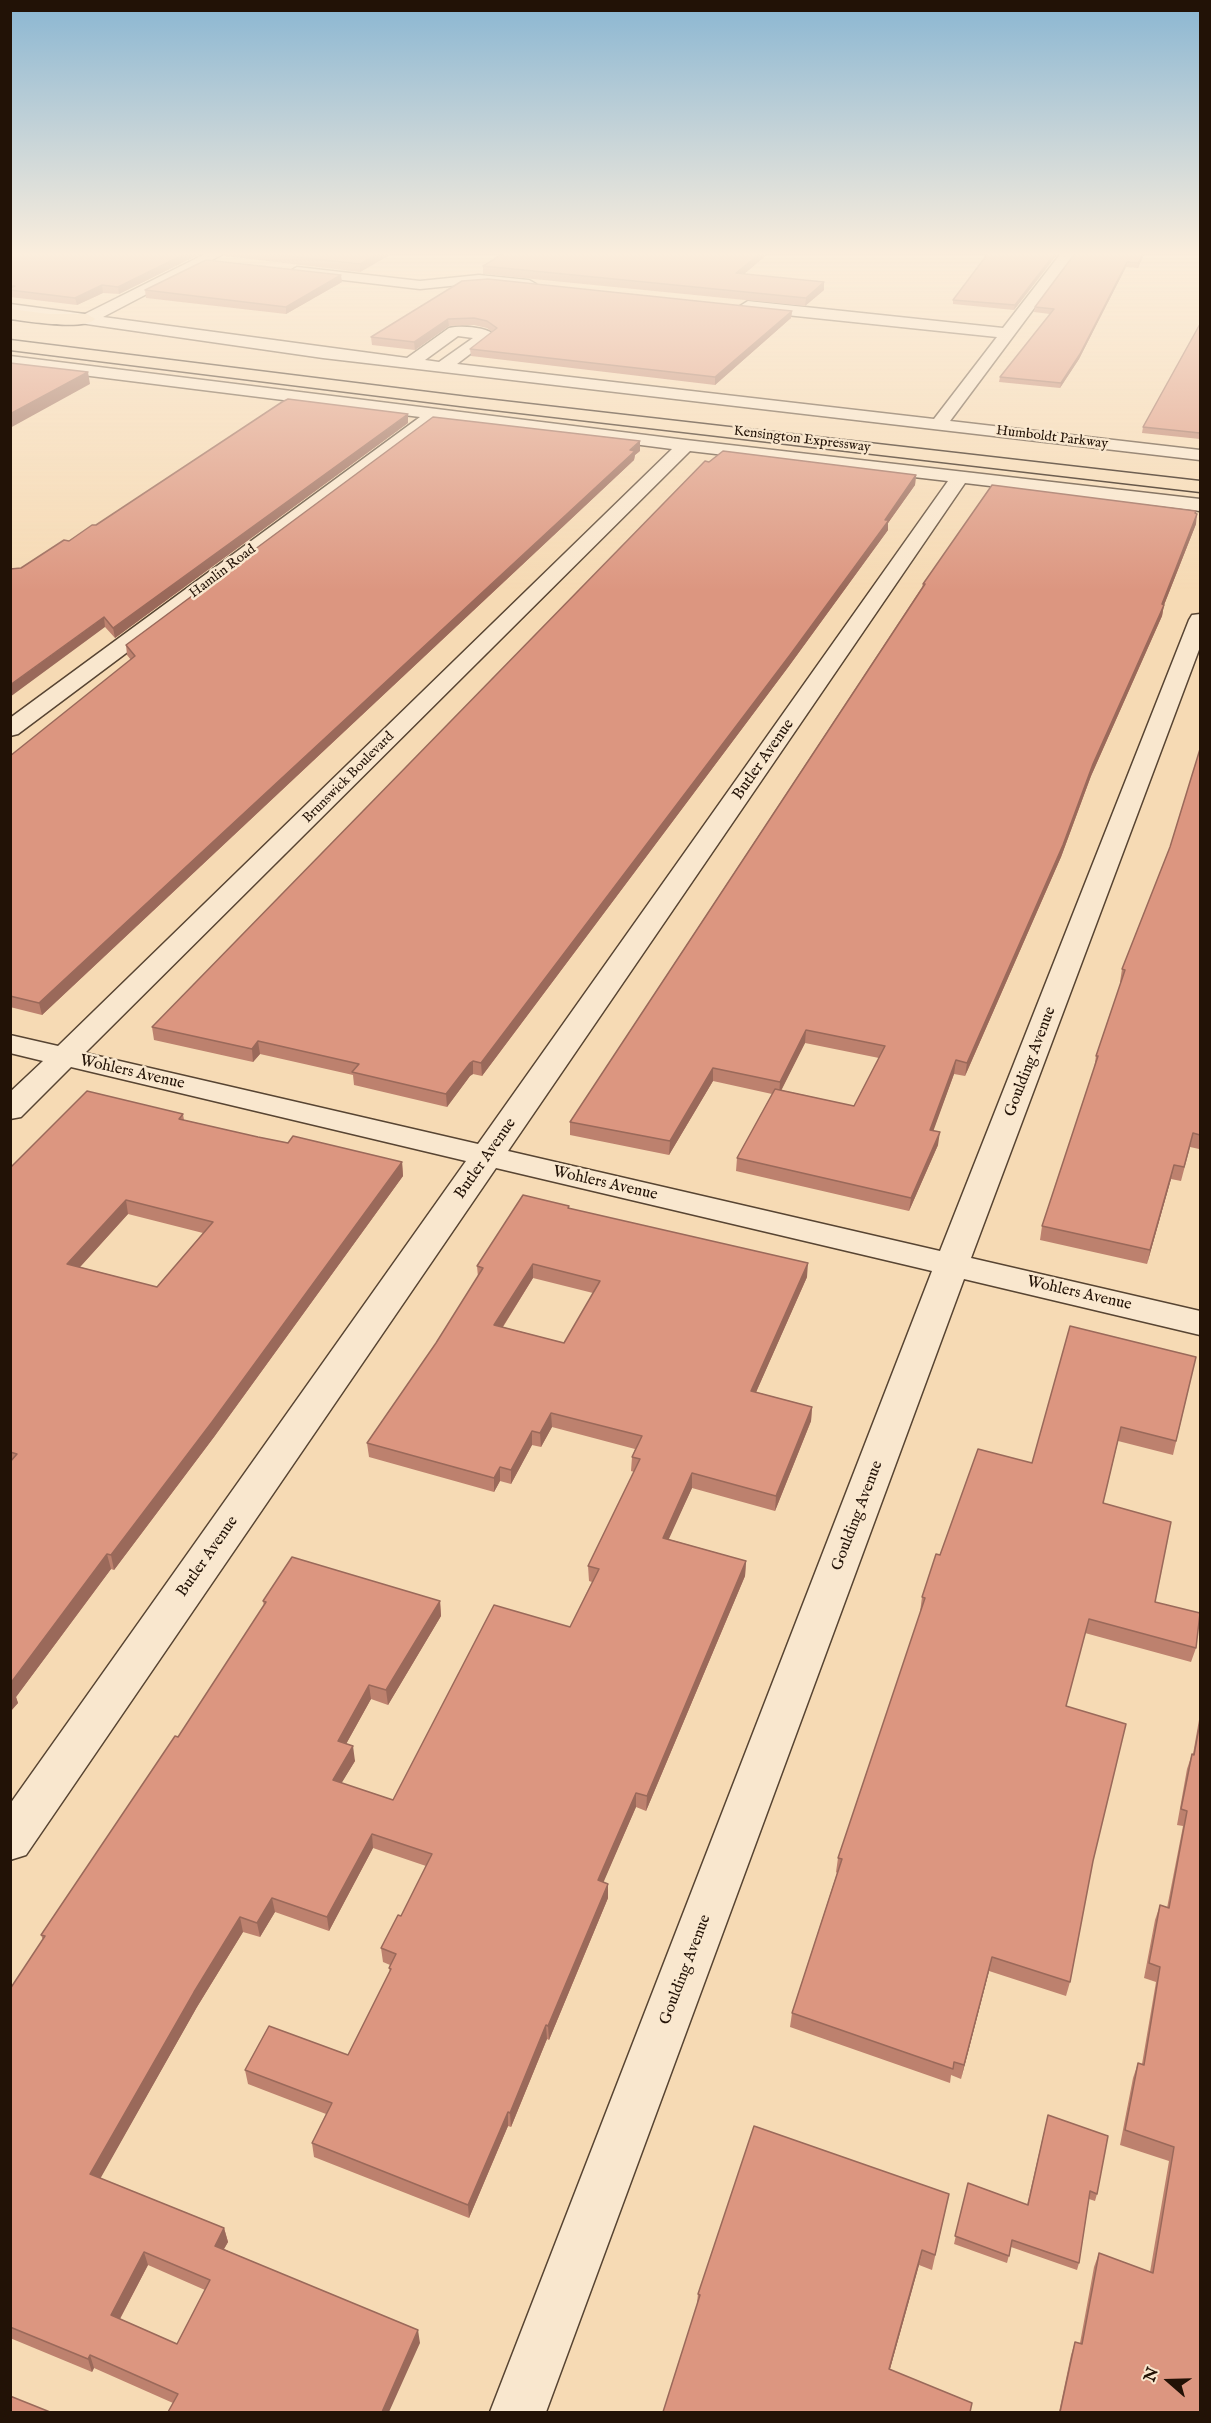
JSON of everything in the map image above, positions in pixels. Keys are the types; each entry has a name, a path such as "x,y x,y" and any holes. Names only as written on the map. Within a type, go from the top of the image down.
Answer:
{"highway":[{"name":"Kensington Expressway","path":"171,365 1200,487"},
{"name":"Kensington Expressway","path":"308,365 1200,470"},
{"path":"468,402 679,438 888,467"}],"street":[{"path":"35,365 1200,505"},
{"name":"Humboldt Parkway","path":"427,365 1200,455"},
{"path":"938,425 982,365"},
{"name":"Hamlin Road","path":"10,729 435,414"},
{"name":"Brunswick Boulevard","path":"10,1110 686,445"},
{"name":"Butler Avenue","path":"10,1841 961,476"},
{"name":"Goulding Avenue","path":"518,2412 1200,620"},
{"name":"Wohlers Avenue","path":"10,1044 1200,1323"}],"building":[{"path":"10,365 88,372 10,414"},
{"path":"611,365 729,365 715,377"},
{"path":"1009,365 1073,365 1061,383 1000,377"},
{"path":"1177,365 1200,365 1200,433 1143,427"},
{"path":"288,399 408,414 113,628 104,617 10,685 10,569 21,568 64,540 69,541 92,525 96,525"},
{"path":"433,417 640,441 630,450 635,451 39,1003 10,996 10,756 135,656 126,645"},
{"path":"723,451 916,475 885,520 889,520 790,655 481,1063 473,1061 470,1063 446,1094 352,1072 359,1064 258,1041 252,1049 152,1027 705,461 709,462"},
{"path":"992,485 1196,511 1197,514 1162,604 1164,605 1093,764 1063,845 967,1063 956,1060 930,1130 940,1132 911,1198 737,1158 775,1089 854,1106 885,1046 806,1030 780,1082 713,1068 670,1141 570,1122 925,584 923,584"},
{"path":"1200,749 1200,1135 1193,1133 1184,1167 1174,1165 1150,1250 1042,1226 1125,970 1122,969 1170,847"},
{"path":"87,1091 183,1114 179,1119 258,1137 288,1143 293,1136 402,1162 212,1422 111,1555 107,1554 10,1684 10,1462 17,1454 10,1452 10,1168","holes":["126,1200 213,1222 157,1287 67,1264"]},
{"path":"523,1195 569,1206 568,1208 808,1263 751,1391 812,1407 776,1496 692,1473 663,1538 746,1561 647,1796 636,1793 598,1880 608,1884 468,2205 312,2143 332,2103 245,2070 269,2026 348,2055 391,1969 389,1968 396,1954 381,1948 398,1915 401,1916 432,1854 372,1834 327,1917 272,1898 257,1923 240,1917 194,1992 90,2174 224,2228 215,2246 418,2330 382,2412 168,2412 178,2394 90,2355 88,2359 10,2327 10,1989 45,1936 41,1935 175,1736 178,1737 266,1602 263,1601 292,1557 440,1601 386,1690 369,1685 338,1741 353,1746 333,1780 393,1800 494,1605 570,1627 599,1569 588,1566 640,1459 632,1457 642,1436 551,1413 540,1433 532,1431 511,1470 500,1467 494,1478 367,1443 436,1343 483,1268 477,1266","holes":["533,1264 600,1281 564,1343 494,1325","144,2252 210,2280 177,2344 111,2315"]},
{"path":"1070,1326 1196,1357 1176,1441 1121,1427 1103,1503 1171,1522 1155,1602 1200,1613 1196,1648 1089,1619 1066,1706 1126,1724 1093,1861 1070,1982 992,1957 964,2065 954,2062 953,2069 792,2013 842,1859 838,1858 925,1598 922,1597 936,1554 940,1555 978,1449 1032,1463"},
{"path":"1200,1722 1200,2412 1060,2412 1075,2342 1082,2344 1099,2253 1153,2273 1174,2147 1125,2130 1138,2063 1144,2065 1160,1967 1149,1963 1160,1905 1169,1908 1187,1811 1181,1809"},
{"path":"1048,2115 1108,2136 1097,2194 1090,2191 1079,2263 1012,2240 1009,2256 955,2236 968,2183 1028,2205"},
{"path":"754,2126 949,2194 935,2255 922,2250 889,2369 972,2403 970,2412 663,2412 700,2295 698,2294"},
{"path":"10,2396 50,2412 10,2412"}]}
